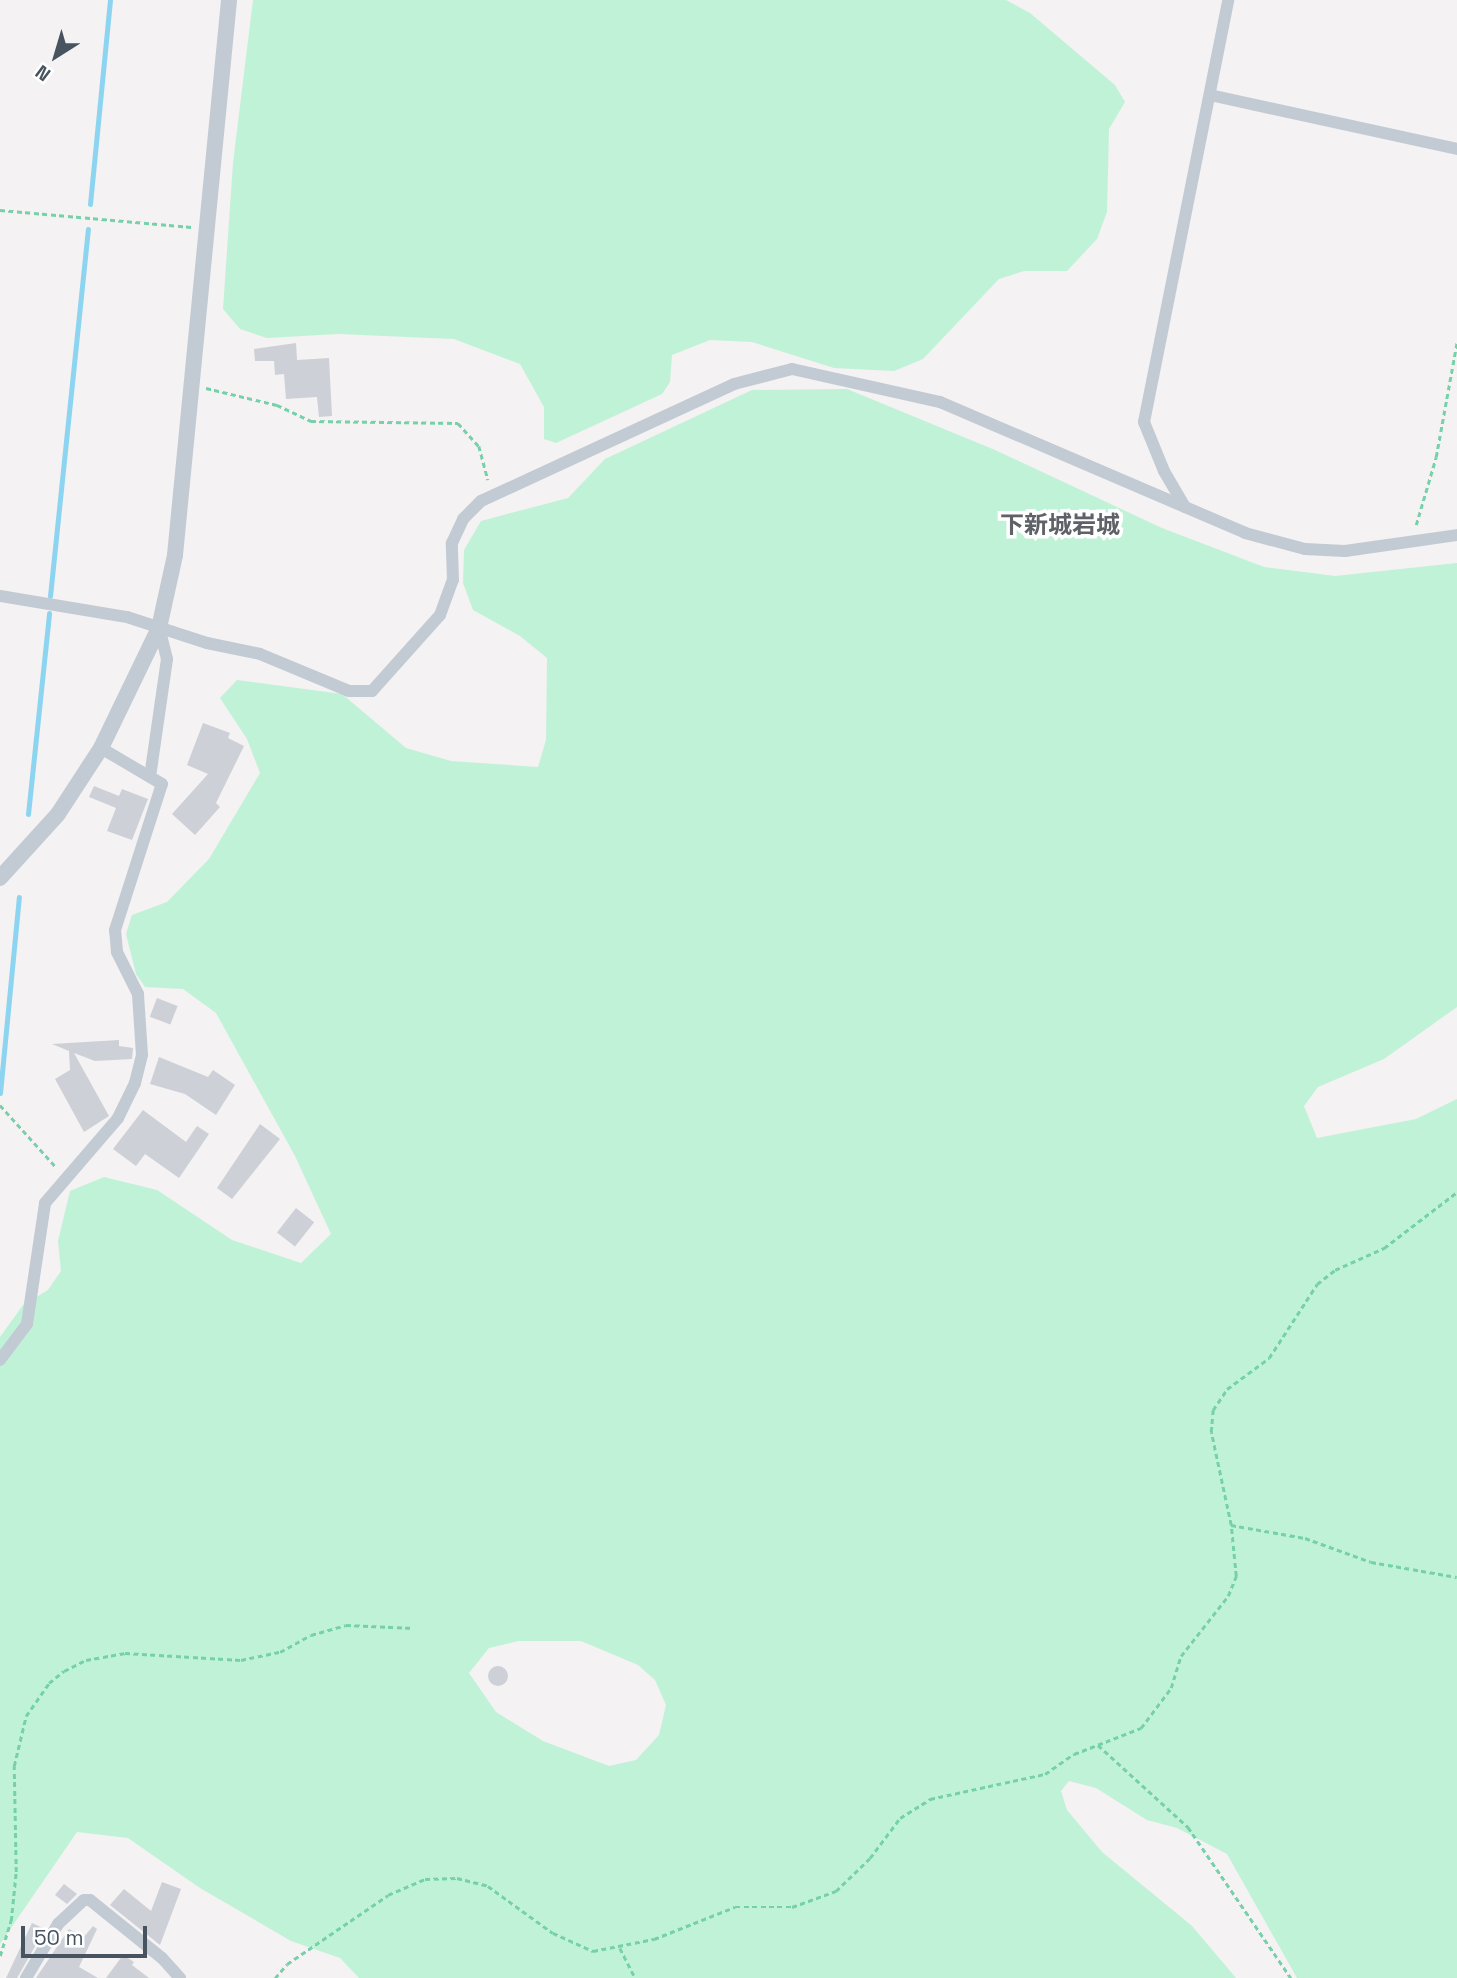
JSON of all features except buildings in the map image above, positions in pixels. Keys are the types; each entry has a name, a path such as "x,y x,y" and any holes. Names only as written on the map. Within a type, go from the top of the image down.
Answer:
{"street":[{"path":"0,878 58,814 101,748 159,628 175,555 229,0"},
{"path":"1185,507 1164,471 1144,422 1228,0"},
{"path":"1210,95 1457,149"},
{"path":"0,596 74,605 260,654 349,691 372,691 440,615 453,580 452,543 463,519 492,494 734,384 792,369 940,401 1245,533 1305,549 1345,551 1457,535"},
{"path":"150,777 167,659 159,628"},
{"path":"0,1360 27,1324 45,1203 118,1118 135,1083 142,1055 138,994 117,952 115,930 162,784 101,748"},
{"path":"26,1978 58,1924 84,1900 152,1950 180,1978"}],"path":[{"path":"0,210 208,229"},
{"path":"1413,542 1436,457 1457,341"},
{"path":"193,387 226,390 311,421 458,423 479,446 492,494"},
{"path":"0,1105 42,1157 68,1176"},
{"path":"275,1978 287,1964 388,1895 425,1880 457,1878 488,1886 570,1943 593,1951 620,1948 735,1907 792,1907 836,1891 870,1858 900,1818 930,1799 1045,1774 1097,1744 1141,1728 1171,1688 1181,1656 1228,1596 1236,1576 1231,1525 1211,1432 1213,1410 1227,1389 1269,1358 1317,1284 1335,1270 1384,1248 1457,1192"},
{"path":"1231,1525 1305,1538 1371,1562 1457,1577"},
{"path":"0,1956 11,1921 16,1872 14,1766 26,1716 49,1683 64,1671 86,1660 125,1653 241,1660 280,1653 311,1635 346,1625 414,1628"},
{"path":"1097,1744 1188,1827 1291,1978"},
{"path":"620,1948 635,1978"}],"green space":[{"path":"253,0 1006,0 1030,13 1115,85 1125,102 1109,129 1107,212 1097,239 1067,271 1024,271 999,279 923,359 894,371 834,368 752,342 710,340 672,355 670,382 662,394 556,443 544,439 544,407 520,364 454,339 338,334 267,338 240,329 223,309 233,163"},
{"path":"847,389 995,450 1162,528 1264,567 1335,576 1457,563 1457,1007 1384,1059 1318,1087 1304,1106 1317,1138 1416,1119 1457,1099 1457,1978 1297,1978 1227,1854 1177,1828 1147,1820 1096,1788 1069,1781 1061,1791 1067,1810 1102,1852 1192,1926 1236,1978 359,1978 340,1958 291,1941 200,1888 128,1838 77,1832 0,1944 0,1337 23,1305 48,1290 61,1271 58,1241 70,1191 104,1177 157,1190 232,1240 301,1263 331,1234 295,1156 216,1013 183,989 145,987 136,974 126,934 132,915 167,902 209,859 260,773 247,739 220,698 237,680 342,694 406,748 451,761 538,767 546,740 547,658 520,636 473,610 463,583 464,550 481,521 568,498 605,459 752,390","holes":["518,1641 581,1641 638,1665 655,1680 666,1705 659,1735 636,1760 609,1766 543,1741 496,1712 469,1673 489,1648"]}],"waterway":[{"path":"90,204 110,0"},
{"path":"50,596 88,229"},
{"path":"28,814 49,613"},
{"path":"0,1093 19,897"}],"district":[{"name":"下新城岩城","path":"1060,525"}]}
